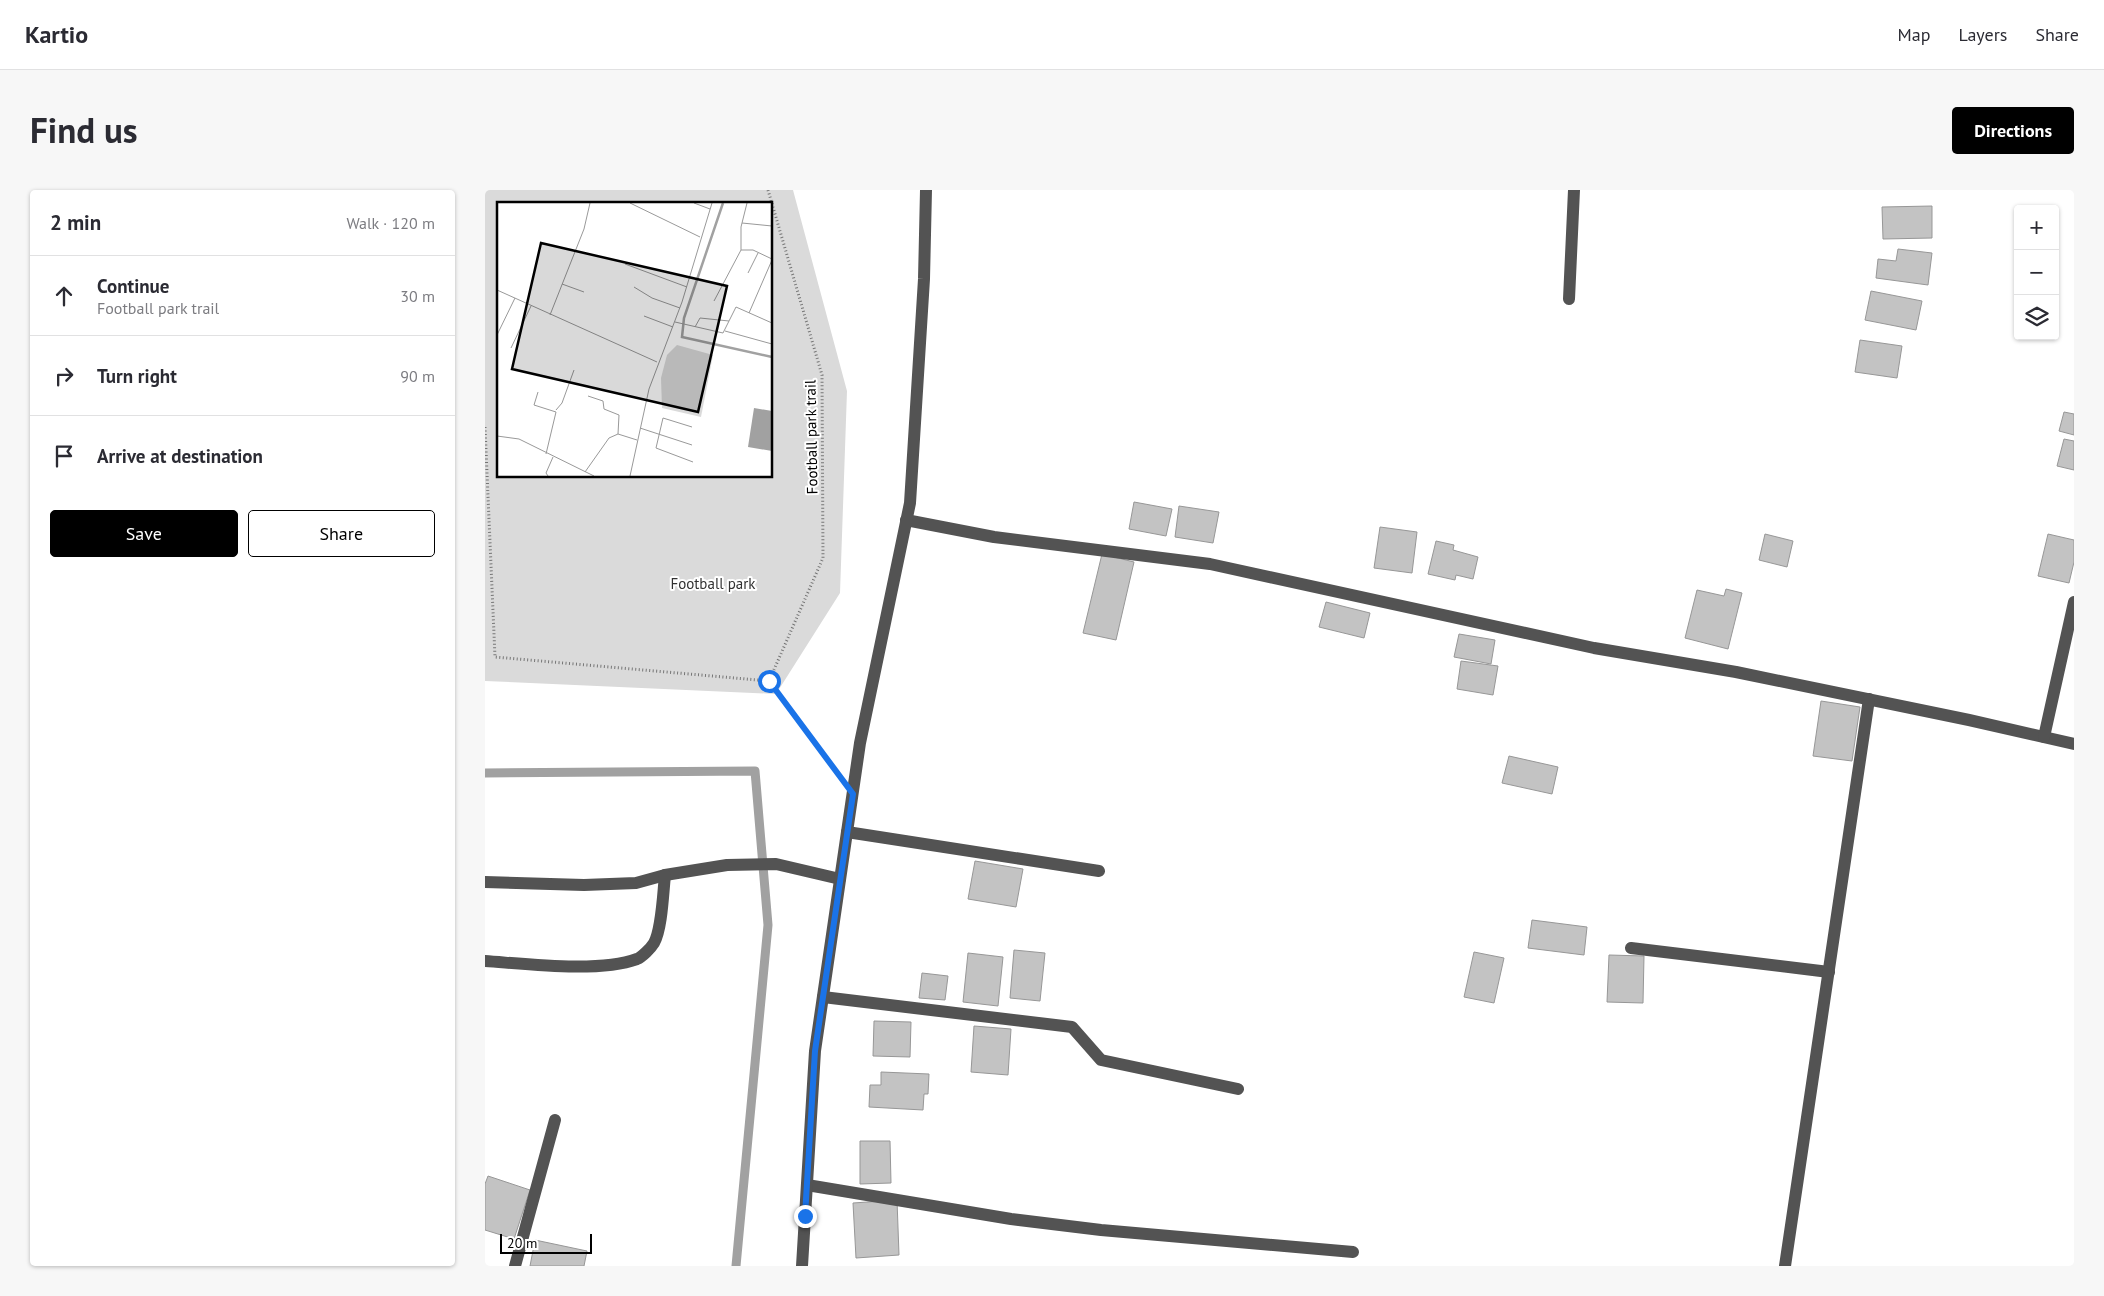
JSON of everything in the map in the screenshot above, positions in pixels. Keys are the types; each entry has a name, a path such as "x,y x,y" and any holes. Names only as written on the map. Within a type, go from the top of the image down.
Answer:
{"street":[{"path":"802,1266 815,1051 860,743 910,503 924,280 926,190"},
{"path":"1569,299 1575,190"},
{"path":"906,520 994,537 1210,564 1594,648 1735,672 2074,744"},
{"path":"2044,737 2074,602"},
{"path":"1785,1266 1869,699"},
{"path":"847,832 1099,872"},
{"path":"485,882 567,885 635,883 727,865 776,864 840,879"},
{"path":"485,961 579,966 615,964 639,958 654,943 660,918 665,876"},
{"path":"1631,948 1829,972"},
{"path":"823,997 1071,1027 1101,1060 1238,1089"},
{"path":"515,1266 555,1120"},
{"path":"807,1185 1011,1219 1101,1230 1353,1252"}],"path":[{"name":"Football park trail","path":"768,190 772,202"},
{"name":"Football park trail","path":"769,681 823,558 822,375 773,207"},
{"path":"485,427 495,656 769,681 853,794"}],"green space":[{"name":"Football park","path":"485,190 793,190 847,391 840,593 776,694 485,681"}],"building":[{"path":"1932,206 1932,238 1883,239 1882,207"},
{"path":"1898,249 1932,253 1928,285 1876,278 1878,259 1896,261"},
{"path":"1871,291 1922,301 1916,330 1865,320"},
{"path":"1860,340 1902,346 1897,378 1855,372"},
{"path":"2064,412 2074,414 2074,435 2059,431"},
{"path":"2064,439 2074,441 2074,470 2057,466"},
{"path":"1134,502 1172,509 1166,536 1129,529"},
{"path":"1179,506 1219,512 1213,543 1175,537"},
{"path":"1380,527 1417,532 1412,573 1374,568"},
{"path":"1765,534 1793,541 1787,567 1759,560"},
{"path":"2048,534 2074,540 2074,562 2069,583 2038,576"},
{"path":"1436,541 1454,545 1453,550 1478,557 1473,579 1456,575 1455,580 1428,574"},
{"path":"1102,554 1134,562 1116,640 1083,633"},
{"path":"1726,589 1742,593 1728,649 1685,638 1697,590 1724,596"},
{"path":"1326,602 1370,613 1364,638 1319,627"},
{"path":"1459,634 1495,640 1491,664 1454,657"},
{"path":"1461,661 1498,666 1493,695 1457,689"},
{"path":"1821,701 1860,707 1852,761 1813,756"},
{"path":"1509,756 1558,767 1552,794 1502,783"},
{"path":"975,861 1023,869 1016,907 968,899"},
{"path":"1532,920 1587,927 1584,955 1528,948"},
{"path":"1014,950 1045,953 1040,1001 1010,998"},
{"path":"1474,952 1504,958 1494,1003 1464,997"},
{"path":"968,953 1003,957 998,1006 963,1002"},
{"path":"1609,955 1644,956 1643,1003 1607,1002"},
{"path":"922,973 948,976 945,1000 919,998"},
{"path":"874,1021 911,1022 910,1057 873,1056"},
{"path":"974,1026 1011,1029 1008,1075 971,1072"},
{"path":"881,1072 929,1074 928,1094 924,1094 923,1110 869,1107 870,1085 881,1085"},
{"path":"860,1141 890,1141 891,1183 860,1184"},
{"path":"488,1176 530,1190 514,1239 485,1230 485,1184"},
{"path":"897,1200 899,1255 856,1258 853,1203"},
{"path":"535,1240 587,1251 584,1266 530,1266"}],"waterway":[{"path":"485,773 755,771 768,925 736,1266"}],"route":[{"path":"769,681 853,794 815,1051 805,1216"}]}
